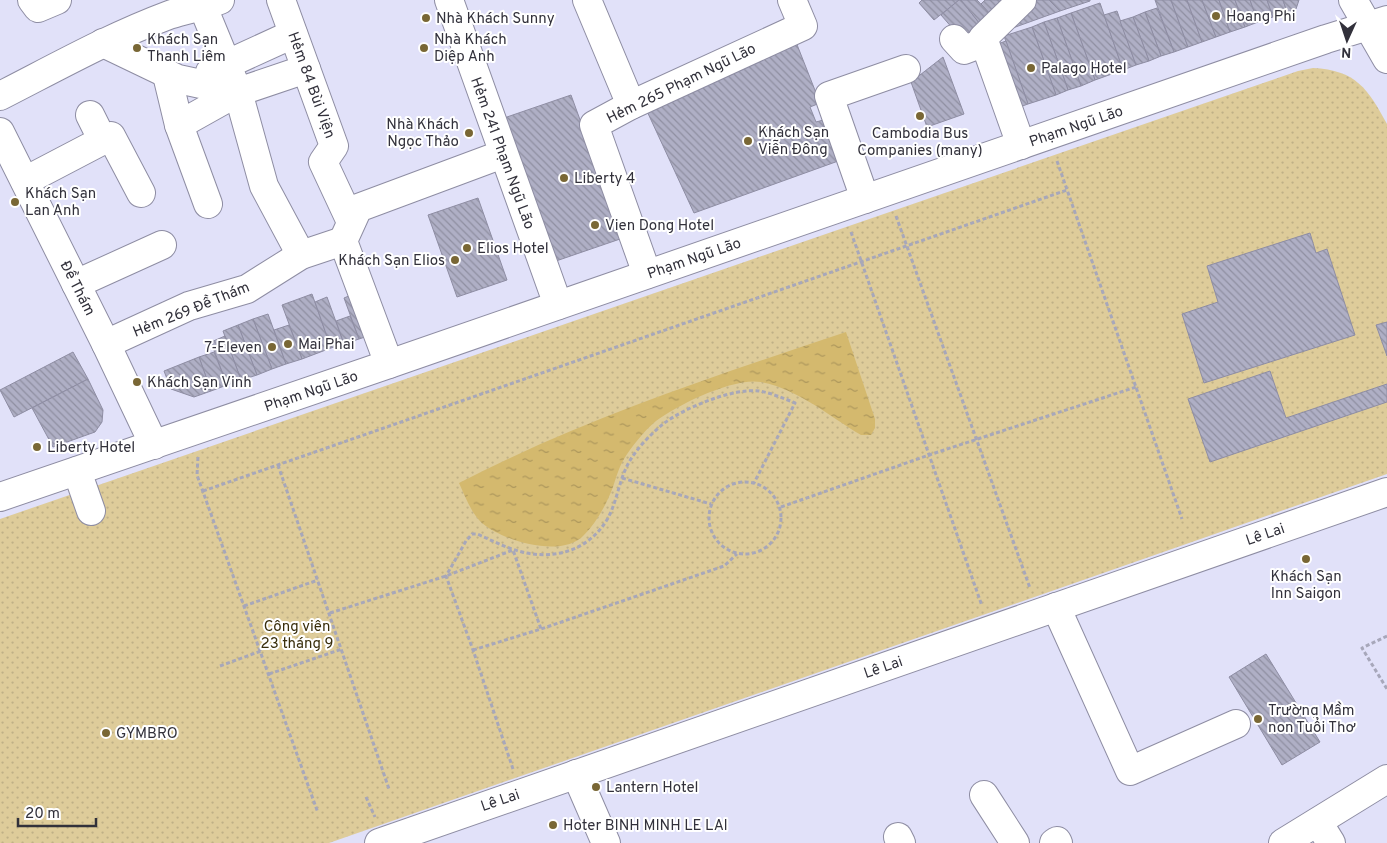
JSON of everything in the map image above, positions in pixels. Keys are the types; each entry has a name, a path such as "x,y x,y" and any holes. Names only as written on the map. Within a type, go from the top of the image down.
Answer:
{"main road":[{"path":"32,0 38,8 57,0"},
{"name":"Hẻm 84 Bùi Viện","path":"281,0 334,146 323,162 347,232"},
{"name":"Hẻm 241 Phạm Ngũ Lão","path":"449,0 558,305"},
{"path":"587,0 631,105"},
{"name":"Hẻm 265 Phạm Ngũ Lão","path":"648,274 594,126 631,105 803,26 792,0"},
{"path":"1021,145 983,38 1022,0"},
{"path":"1353,0 1377,22 1387,60"},
{"path":"0,96 104,43 167,7 212,4 226,64 238,92 264,186 300,255"},
{"name":"Phạm Ngũ Lão","path":"0,497 1377,22"},
{"path":"178,78 226,64 293,34"},
{"path":"954,39 964,50 985,42"},
{"path":"104,43 178,78 238,92"},
{"path":"179,125 238,92 306,69"},
{"path":"865,199 829,96 906,69"},
{"path":"178,78 179,125 208,204"},
{"path":"90,114 103,140"},
{"name":"Ðề Thám","path":"0,132 106,344 154,445"},
{"path":"25,181 111,136 141,193"},
{"path":"389,364 347,232 358,208 503,154"},
{"name":"Hẻm 269 Đề Thám","path":"106,344 189,306 247,289 300,255 347,232"},
{"path":"76,284 162,246"},
{"path":"77,471 91,511"},
{"name":"Lê Lai","path":"384,842 1387,492"},
{"path":"1048,610 1130,771 1236,724"},
{"path":"576,774 606,843"},
{"path":"1283,843 1324,833 1387,779"},
{"path":"984,795 1015,843"}],"path":[{"path":"1048,136 1182,519"},
{"path":"203,491 1067,190"},
{"path":"865,199 907,247 977,440 1048,610"},
{"path":"865,199 862,263 990,630"},
{"path":"781,507 929,455 1136,387"},
{"path":"521,793 446,576 466,541 472,534 477,534 513,550 536,554 569,552 583,545 594,536 607,519 616,500 628,464 650,436 664,423 687,410 713,399 737,392 757,391 775,395 794,403 754,483"},
{"path":"198,451 197,475 318,814"},
{"path":"278,465 389,789"},
{"path":"622,478 712,504"},
{"path":"736,483 754,483 768,490 776,498 781,507 782,521 779,533 772,543 762,551 750,555 737,554 725,549 716,540 710,529 709,516 712,504 718,494 726,487 736,483"},
{"path":"330,614 446,576 513,550"},
{"path":"513,550 541,629"},
{"path":"473,650 541,629 724,566 737,554"},
{"path":"244,606 318,580"},
{"path":"1387,636 1362,648 1387,689"},
{"path":"269,674 342,649"},
{"path":"220,666 261,651"}],"green space":[{"name":"Công viên 23 tháng 9","path":"1313,68 1328,70 1350,77 1367,91 1387,124 1387,474 329,843 0,843 0,519 1298,71"}],"water":[{"path":"846,332 875,419 875,428 871,435 861,435 813,404 775,386 761,382 750,382 721,388 677,407 647,429 622,462 613,487 593,525 574,542 562,546 533,545 504,536 492,530 482,523 475,514 459,483 506,460 601,419 699,382"}],"building":[{"path":"922,0 959,0 934,20 919,3"},
{"path":"961,0 984,29 967,45 941,15"},
{"path":"961,0 977,0 994,18 984,29"},
{"path":"985,0 1002,0 1008,6 994,18 981,4"},
{"path":"1034,0 1049,0 1060,11 1010,29"},
{"path":"1049,0 1090,0 1090,1 1060,11"},
{"path":"1155,0 1171,0 1188,47 1174,52"},
{"path":"1171,0 1187,0 1202,42 1188,47"},
{"path":"1187,0 1202,0 1216,37 1202,42"},
{"name":"Hoang Phi","path":"1202,0 1219,0 1230,32 1216,37"},
{"path":"1219,0 1235,0 1245,27 1230,32"},
{"path":"1235,0 1250,0 1258,22 1245,27"},
{"path":"1250,0 1267,0 1273,17 1258,22"},
{"path":"1267,0 1283,0 1287,12 1273,17"},
{"path":"1283,0 1299,0 1296,9 1287,12"},
{"path":"1100,3 1123,70 1095,80 1071,13"},
{"path":"1157,8 1174,52 1161,56 1145,12"},
{"path":"1117,11 1136,65 1123,70 1104,15"},
{"path":"1145,12 1161,56 1149,61 1133,17"},
{"path":"1071,13 1095,80 1081,86 1057,18"},
{"path":"1133,17 1149,61 1136,65 1120,21"},
{"path":"1057,18 1081,86 1068,90 1044,22"},
{"path":"1044,22 1068,90 1056,95 1032,27"},
{"name":"Palago Hotel","path":"1032,27 1056,95 1028,104 1004,36"},
{"name":"Khách Sạn Viễn Đông","path":"794,37 820,103 810,107 816,122 827,119 841,160 694,213 646,109 756,57 758,62 774,55 771,48"},
{"path":"1006,41 1028,104 1014,109 992,46"},
{"path":"943,57 964,114 927,127 911,82"},
{"name":"Liberty 4","path":"571,95 623,238 556,261 504,118"},
{"name":"Elios Hotel","path":"478,198 507,280 457,297 428,215"},
{"path":"1310,233 1316,253 1327,249 1355,335 1204,383 1182,314 1218,302 1207,266"},
{"path":"356,293 371,335 359,339 344,298"},
{"path":"312,294 331,348 302,359 282,305"},
{"path":"327,297 344,344 331,348 315,302"},
{"name":"7-Eleven","path":"268,314 286,364 272,369 253,319"},
{"path":"350,316 359,339 344,344 336,321"},
{"path":"253,319 272,369 257,375 238,325"},
{"path":"1387,322 1387,356 1376,325"},
{"path":"238,325 257,375 241,380 223,331"},
{"name":"Mai Phai","path":"289,325 302,359 286,364 274,330"},
{"path":"225,336 241,380 227,385 211,342"},
{"path":"73,352 88,379 14,417 0,390"},
{"path":"214,352 227,385 211,391 199,357"},
{"path":"199,357 211,391 194,397 171,389 164,371"},
{"path":"1270,371 1286,418 1387,384 1387,402 1210,462 1188,399"},
{"path":"88,379 103,410 102,422 95,432 53,447 32,408"},
{"path":"1266,654 1320,742 1282,765 1229,677"}],"place":[{"name":"Hoang Phi","path":"1216,16"},
{"name":"Nhà Khách Sunny","path":"426,18"},
{"name":"Khách Sạn Thanh Liêm","path":"137,48"},
{"name":"Nhà Khách Diệp Anh","path":"424,48"},
{"name":"Palago Hotel","path":"1031,68"},
{"name":"Cambodia Bus Companies (many)","path":"920,116"},
{"name":"Nhà Khách Ngọc Thảo","path":"469,133"},
{"name":"Khách Sạn Viễn Đông","path":"748,141"},
{"name":"Liberty 4","path":"564,178"},
{"name":"Khách Sạn Lan Anh","path":"15,202"},
{"name":"Vien Dong Hotel","path":"595,225"},
{"name":"Elios Hotel","path":"467,248"},
{"name":"Khách Sạn Elios","path":"455,260"},
{"name":"Mai Phai","path":"288,344"},
{"name":"7-Eleven","path":"272,347"},
{"name":"Khách Sạn Vinh","path":"137,382"},
{"name":"Liberty Hotel","path":"37,447"},
{"name":"Khách Sạn Inn Saigon","path":"1306,559"},
{"name":"Trường Mầm non Tuổi Thơ","path":"1258,719"},
{"name":"GYMBRO","path":"106,733"},
{"name":"Lantern Hotel","path":"596,787"},
{"name":"Hoter BINH MINH LE LAI","path":"553,825"}]}
